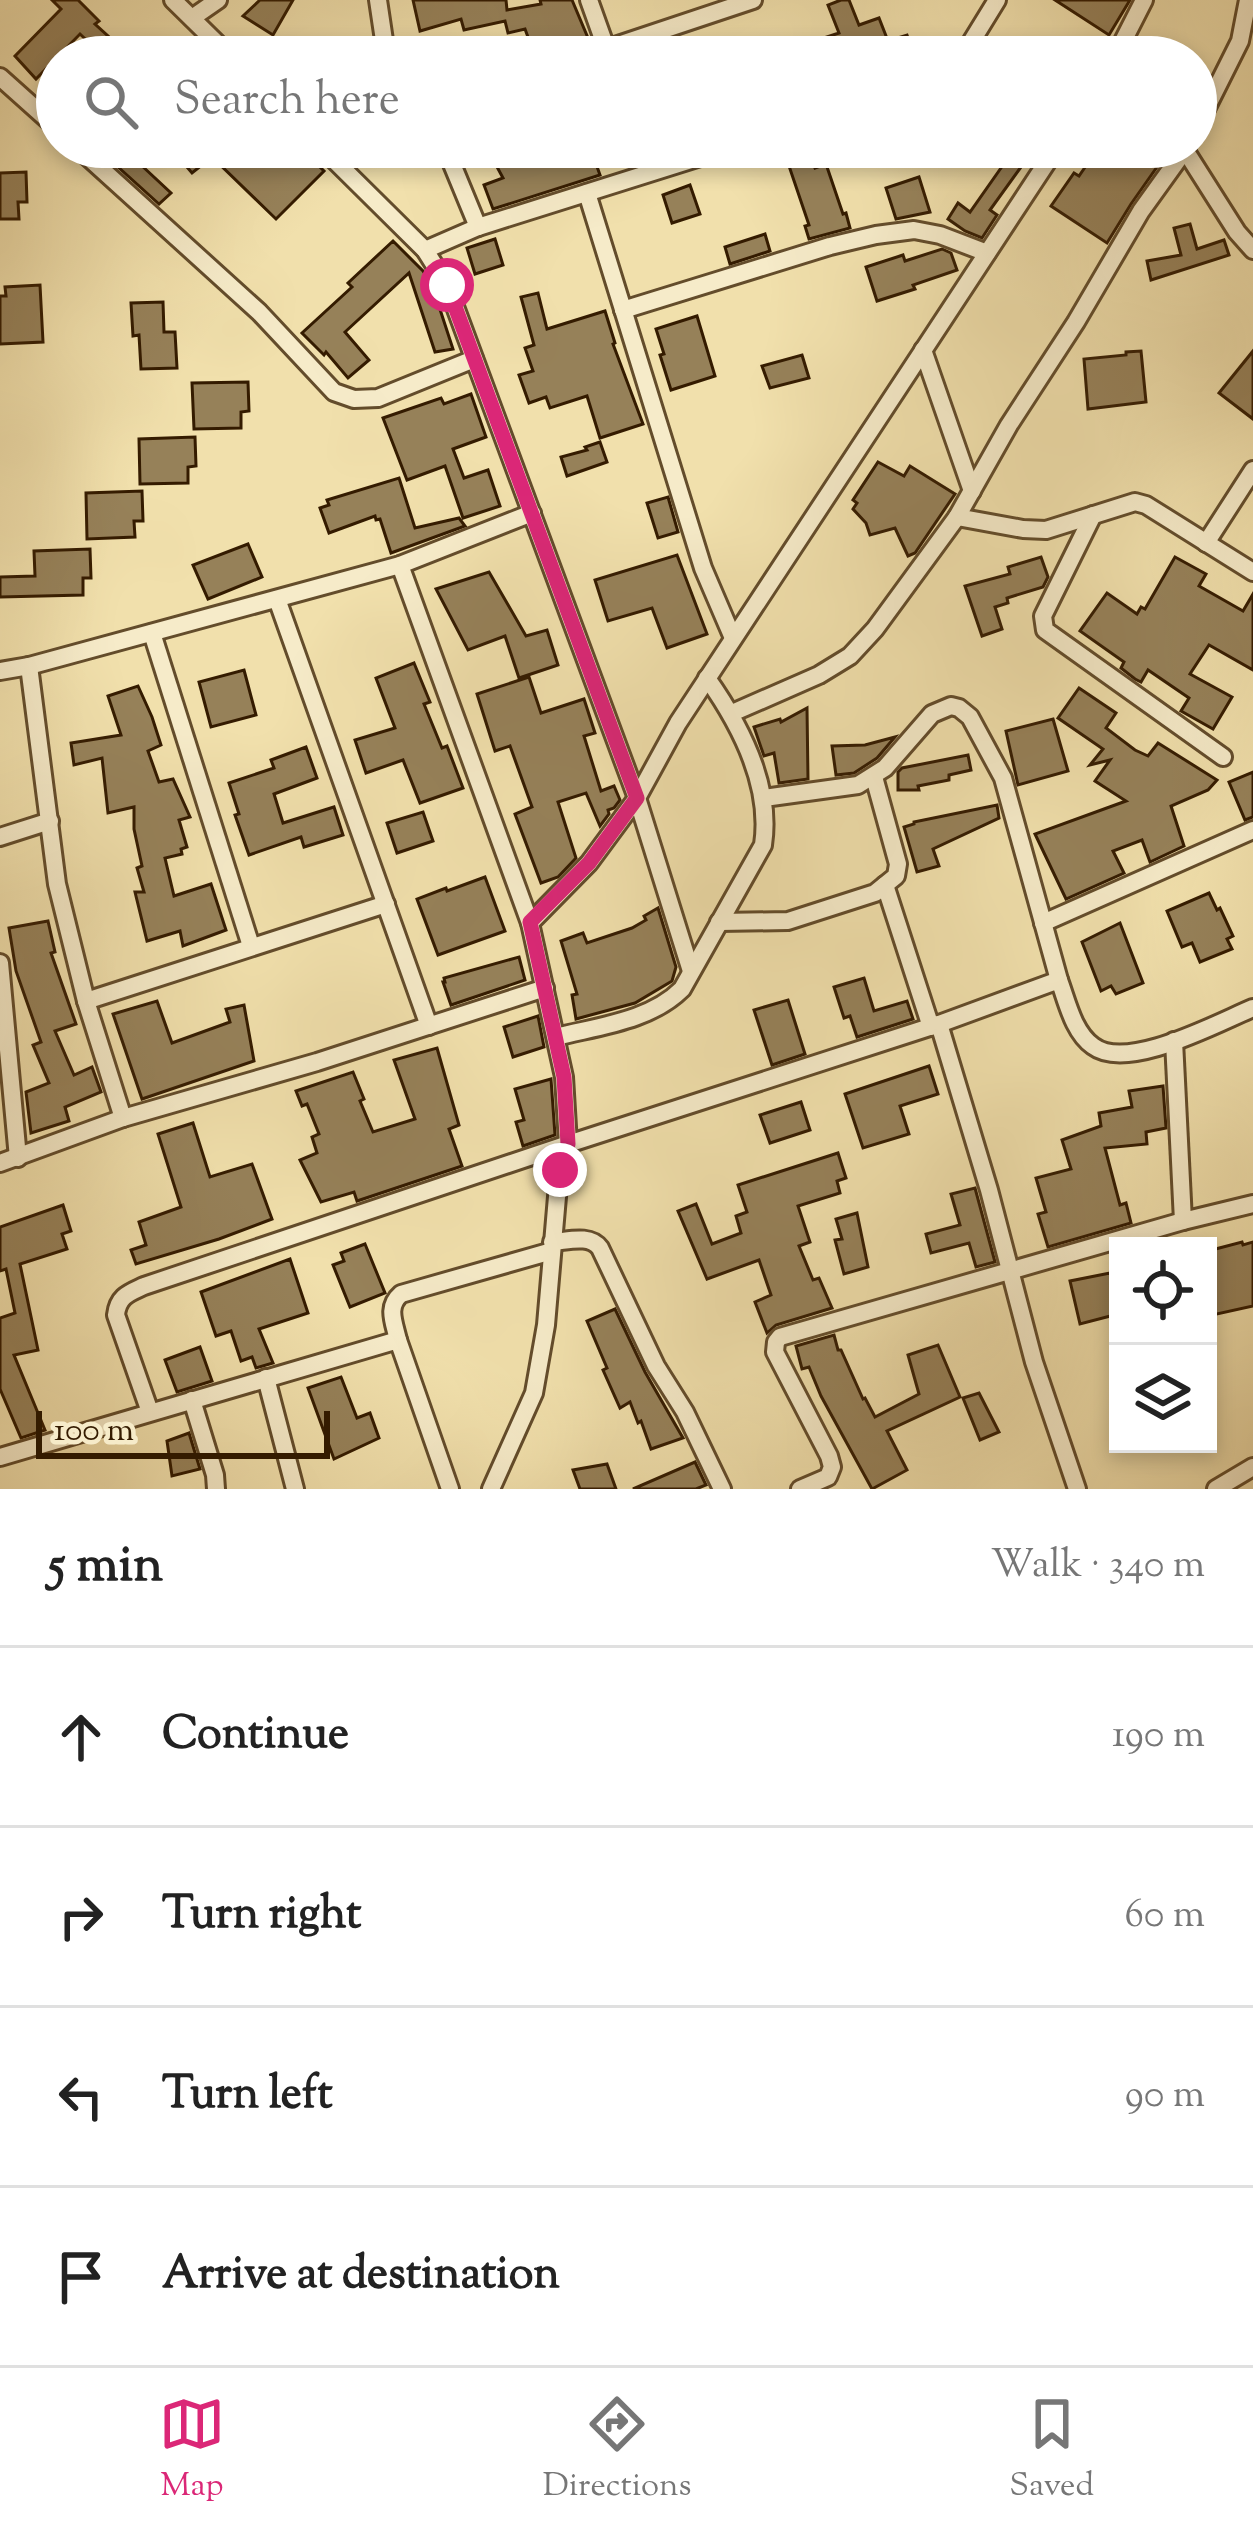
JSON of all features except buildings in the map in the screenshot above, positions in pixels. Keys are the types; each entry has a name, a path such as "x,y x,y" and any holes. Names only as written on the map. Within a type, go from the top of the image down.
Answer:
{"street":[{"path":"173,0 210,36"},
{"path":"192,18 218,0"},
{"path":"378,0 383,36"},
{"path":"589,0 602,36"},
{"path":"655,36 753,0"},
{"path":"977,36 997,0"},
{"path":"1126,36 1144,0"},
{"path":"1217,87 1240,41 1250,3"},
{"path":"0,76 36,109"},
{"path":"100,168 259,312 334,392 354,399 379,398 474,359"},
{"path":"342,168 425,250 447,285 637,798 691,971"},
{"path":"454,168 478,227"},
{"path":"649,168 650,172"},
{"path":"425,250 478,227 663,168"},
{"path":"530,922 589,863 637,798 707,678 1043,168"},
{"path":"732,713 850,656 875,629 957,517 1141,211 1172,168"},
{"path":"1198,168 1253,250"},
{"path":"587,193 703,568 733,638"},
{"path":"623,310 876,235 914,230 987,253"},
{"path":"923,350 972,491"},
{"path":"1206,543 1253,470"},
{"path":"957,517 1046,530 1135,502 1253,572"},
{"path":"0,671 400,565 532,513"},
{"path":"1093,514 1042,616 1045,630 1223,758"},
{"path":"400,565 530,922 564,1077 568,1144 560,1170 547,1325 534,1393 491,1489"},
{"path":"277,599 430,1026"},
{"path":"152,633 251,946"},
{"path":"29,667 57,884 86,1001 123,1118"},
{"path":"556,1036 649,1013 670,1001 682,988 763,845 764,798 732,713 707,678"},
{"path":"764,798 822,792 874,777 904,750 932,714 951,706 959,708 970,717 1003,778 1059,980 1086,1040 1096,1049 1132,1053 1253,1008"},
{"path":"719,922 788,921 875,893 896,876 898,864 874,777"},
{"path":"0,837 50,821"},
{"path":"1043,923 1253,830"},
{"path":"885,885 935,1026 1034,1362 1077,1489"},
{"path":"86,1001 386,904"},
{"path":"0,963 9,1160 123,1118 545,988"},
{"path":"150,1412 116,1315 123,1295 935,1026 1059,980"},
{"path":"1174,1041 1184,1221"},
{"path":"800,1489 828,1477 832,1467 775,1352 781,1337 1253,1204"},
{"path":"450,1489 398,1340 391,1308 394,1300 552,1246 589,1240 600,1248 722,1489"},
{"path":"0,1457 398,1340"},
{"path":"266,1378 296,1489"},
{"path":"192,1400 216,1489"},
{"path":"1216,1489 1253,1467"}],"route":[{"path":"447,285 637,798 589,863 530,922 564,1077 568,1144 560,1170"}]}
